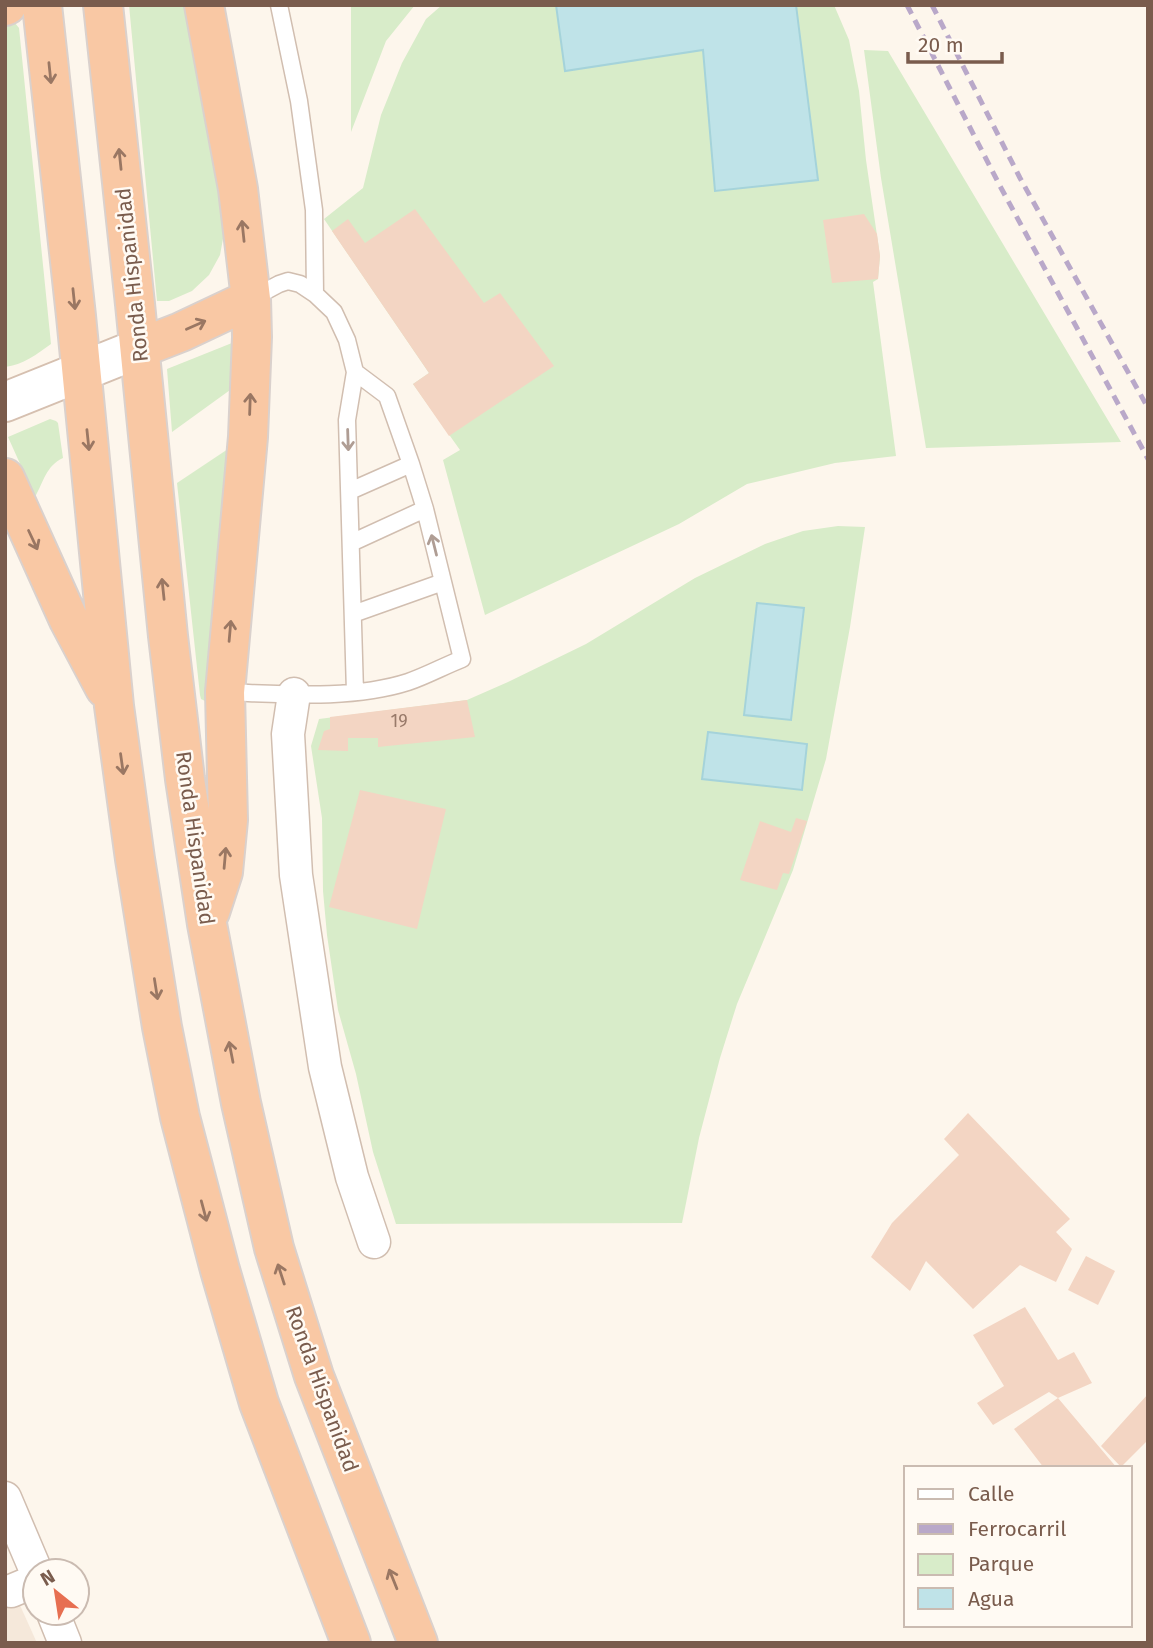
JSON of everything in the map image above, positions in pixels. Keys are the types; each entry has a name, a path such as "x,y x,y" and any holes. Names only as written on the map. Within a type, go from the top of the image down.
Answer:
{"highway":[{"path":"42,5 114,706 162,1027 180,1117 220,1270 259,1403 351,1643"},
{"name":"Ronda Hispanidad","path":"103,5 168,636 206,924 241,1102 274,1248 314,1376 418,1643"},
{"path":"204,5 239,189 251,299 252,337 248,437 225,692 228,820 223,872 206,924"},
{"path":"140,348 251,299"},
{"path":"5,478 69,620 114,706"}],"main road":[{"path":"5,402 140,348"}],"street":[{"path":"294,694 288,734 296,875 325,1067 352,1177 374,1242"},
{"path":"5,1498 30,1557"}],"lane":[{"path":"279,5 299,100 314,210 315,294"},
{"path":"251,299 288,281 300,285 315,294 334,312 347,340 355,372 347,420 355,692"},
{"path":"225,692 355,692 407,682 462,659 425,509 387,396 355,372"},
{"path":"350,491 411,464"},
{"path":"351,543 425,509"},
{"path":"353,614 443,582"}],"shaded area":[{"path":"5,1572 21,1608 21,1627 30,1627 37,1643 5,1643"}],"green space":[{"path":"129,5 187,5 208,97 225,228 220,255 209,275 192,291 169,301 157,301"},
{"path":"351,5 415,5 386,41 351,132"},
{"path":"442,5 834,5 849,40 859,91 880,256 878,279 873,282 896,456 835,463 747,484 679,524 485,615 443,460 460,450 413,384 429,373 324,219 363,188 381,115 402,63 426,19"},
{"path":"15,23 19,28 51,344 24,361 5,367 5,27"},
{"path":"864,50 888,51 1121,442 926,448 881,178"},
{"path":"232,343 236,344 237,385 172,432 167,369"},
{"path":"50,419 58,423 63,458 49,470 35,497 8,437"},
{"path":"234,445 208,700 205,701 200,695 177,483"},
{"path":"838,526 865,527 826,759 793,870 737,1004 720,1058 699,1138 682,1223 396,1224 373,1152 356,1074 338,1010 323,891 322,818 311,746 319,719 467,700 586,644 695,578 765,544 803,531"}],"water":[{"path":"556,5 796,5 818,180 715,191 703,50 565,71"},
{"path":"757,603 804,608 791,720 744,715"},
{"path":"708,732 807,744 802,790 702,779"}],"building":[{"path":"415,209 484,303 500,293 554,366 449,436 413,384 429,373 332,231 348,219 365,243"},
{"path":"864,214 877,234 880,256 878,279 832,283 823,220"},
{"path":"467,700 475,737 378,747 378,738 348,738 348,751 318,750 324,731 330,729 330,717"},
{"path":"360,790 446,809 417,929 329,907"},
{"path":"796,818 807,821 789,874 783,873 777,890 740,880 760,821 791,832"},
{"path":"968,1113 1070,1219 1056,1232 1072,1249 1056,1282 1020,1265 973,1309 926,1261 910,1291 871,1257 892,1223 959,1155 944,1139"},
{"path":"1086,1256 1115,1271 1098,1305 1068,1290"},
{"path":"1025,1307 1058,1360 1074,1352 1092,1383 1058,1398 1049,1392 993,1425 977,1403 1004,1386 973,1335"},
{"path":"1148,1394 1148,1440 1122,1466 1101,1446"},
{"path":"1058,1398 1115,1466 1042,1466 1014,1429"}],"railway":[{"path":"907,5 1000,186 1148,459"},
{"path":"932,5 1020,178 1148,408"}]}
